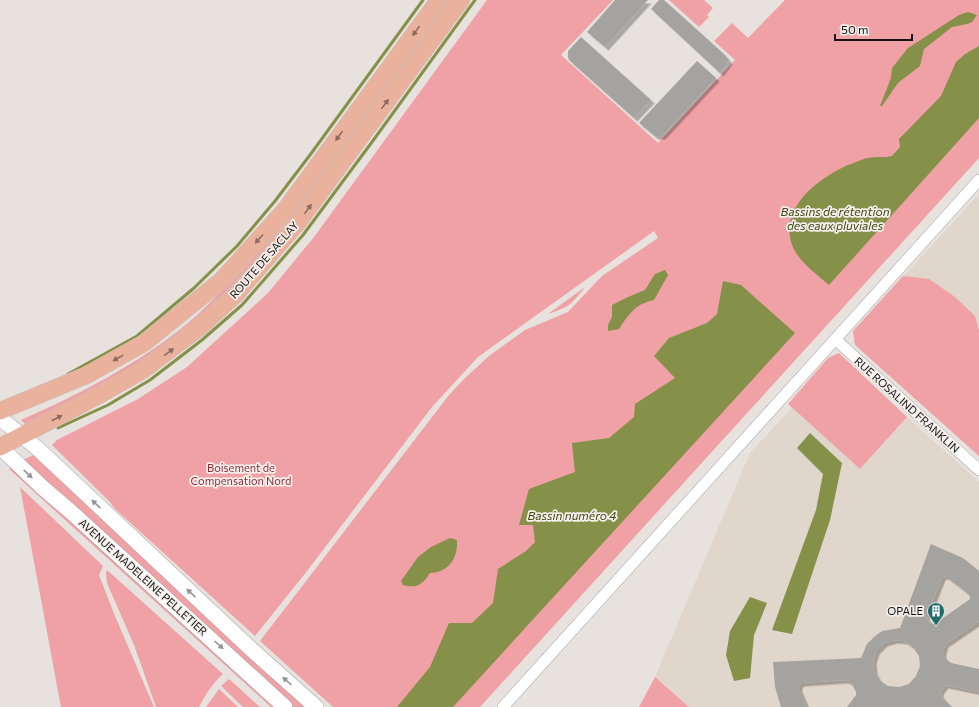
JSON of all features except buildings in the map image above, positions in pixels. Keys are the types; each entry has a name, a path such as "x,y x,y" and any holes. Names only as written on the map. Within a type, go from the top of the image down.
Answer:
{"main road":[{"name":"ROUTE DE SACLAY","path":"0,411 88,375 144,343 222,280 285,210 439,0"},
{"name":"ROUTE DE SACLAY","path":"0,447 101,394 143,370 200,327 236,294 299,221 461,0"}],"street":[{"path":"503,707 979,180"},
{"name":"RUE ROSALIND FRANKLIN","path":"835,339 979,470"},
{"name":"AVENUE MADELEINE PELLETIER","path":"0,418 37,448 251,649 316,707"},
{"name":"AVENUE MADELEINE PELLETIER","path":"0,447 43,488 88,526 285,707"}],"shaded area":[{"path":"979,194 979,456 855,345 853,331"},
{"path":"792,408 860,469 907,417 979,482 979,707 689,707 655,677 750,453"}],"green space":[{"path":"447,0 453,0 274,241 214,307 142,364 58,409 25,424 21,420 87,389 129,365 169,338 188,323 226,287"},
{"name":"Boisement de Compensation Nord","path":"487,0 613,0 561,55 658,143 735,60 714,41 732,23 748,38 785,0 979,0 979,158 480,707 333,707 260,641 449,395 464,379 489,356 525,330 568,312 602,276 658,238 654,231 478,357 432,407 307,571 255,636 114,508 110,502 52,445 57,440 138,399 187,367 268,293 314,237"},
{"path":"669,0 704,0 713,8 707,15 709,17 699,27"},
{"path":"903,276 929,279 955,297 975,316 979,331 979,456 855,345 853,331"},
{"path":"585,287 569,305 548,314"},
{"path":"839,353 907,417 860,469 788,404 828,358"},
{"path":"34,455 310,707 293,707 22,460"},
{"path":"12,466 278,707 271,707 9,469"},
{"path":"20,487 103,566 99,575 154,707 61,707"},
{"path":"107,570 223,674 210,689 199,707 156,707 134,645 107,583"},
{"path":"655,677 689,707 639,707"},
{"path":"229,679 260,707 243,707 221,686"},
{"path":"219,689 238,707 206,707"}],"water":[{"path":"968,12 977,15 972,22 952,27 924,49 920,66 898,83 882,106 880,106 891,78 892,68 908,48 959,15"},
{"name":"Bassins de rétention des eaux pluviales","path":"979,46 979,118 829,285 803,262 792,245 789,231 791,218 796,206 814,186 848,165 874,157 892,156 900,147 899,139 941,96 956,62 965,54"},
{"path":"665,270 668,275 654,300 642,304 633,310 619,329 608,331 608,325 612,317 612,305 645,290 655,274"},
{"name":"Bassin numéro 4","path":"723,281 741,285 795,333 453,707 397,707 430,667 449,623 472,623 493,603 498,569 526,551 535,542 533,525 519,525 529,489 575,472 572,443 609,438 634,417 635,404 675,378 654,356 669,338 707,323 717,314"},
{"path":"810,433 842,463 830,520 792,634 772,630 816,510 823,474 797,448"},
{"path":"450,538 457,540 457,547 454,558 447,567 437,572 430,573 419,585 403,585 401,581 418,557 431,547"},
{"path":"750,597 767,603 754,635 750,678 734,681 726,655 730,631"}],"waterway":[{"path":"68,374 137,336 194,288 237,246 275,201 310,155 423,0"},
{"path":"58,428 108,405 150,380 202,340 242,305 303,235 475,0"}],"place":[{"name":"OPALE","path":"936,626"}]}
